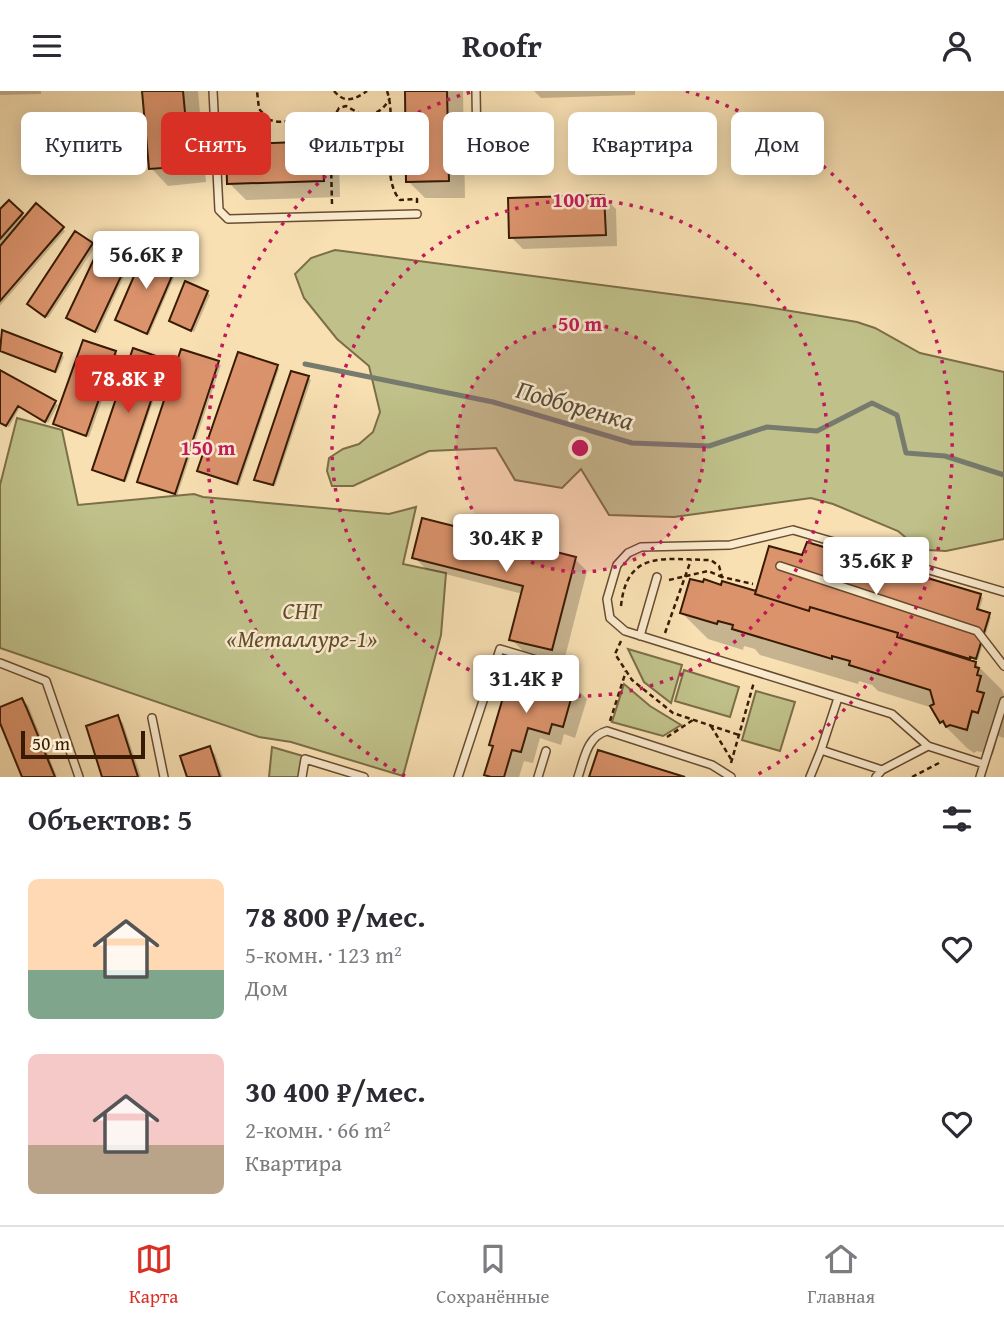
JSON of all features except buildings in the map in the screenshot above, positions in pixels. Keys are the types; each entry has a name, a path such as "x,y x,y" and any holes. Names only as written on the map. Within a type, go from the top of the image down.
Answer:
{"lane":[{"path":"213,91 214,112"},
{"path":"476,91 476,112"},
{"path":"217,175 219,210 228,219 417,214"},
{"path":"984,764 928,746 892,714 625,631 610,618 607,600 617,565 628,553 641,547 730,545 793,530 1004,592"},
{"path":"780,566 977,631 1004,666"},
{"path":"640,636 656,580"},
{"path":"458,777 500,649 554,665"},
{"path":"0,663 46,681 79,777"},
{"path":"810,777 838,698"},
{"path":"980,777 1004,701"},
{"path":"152,718 164,777"},
{"path":"578,777 591,740 599,733 607,731 712,765 729,777"},
{"path":"876,777 882,770 928,746"},
{"path":"821,750 882,770"},
{"path":"538,777 546,751"},
{"path":"302,777 305,759 364,777"}],"path":[{"path":"257,91 259,109 262,112"},
{"path":"334,91 340,98 349,101"},
{"path":"336,112 367,91"},
{"path":"387,91 391,112"},
{"path":"376,112 385,106 390,98"},
{"path":"346,106 357,112"},
{"path":"331,175 332,216"},
{"path":"392,175 392,185 400,200 417,199 417,214"},
{"path":"665,634 691,560"},
{"path":"621,610 622,596 629,576 636,567 648,562 711,560 719,566 722,577"},
{"path":"656,580 709,571 753,584"},
{"path":"625,631 615,654 632,680 673,713 739,735"},
{"path":"607,731 626,671"},
{"path":"729,777 757,672"},
{"path":"653,746 694,720"},
{"path":"711,726 732,761"},
{"path":"912,777 954,755"}],"green space":[{"path":"335,250 754,305 857,322 875,328 920,353 1004,372 1004,539 946,551 928,550 911,542 898,531 833,504 811,498 674,517 609,515 581,469 562,488 515,480 496,448 429,451 353,486 332,486 327,471 329,458 343,449 359,444 373,432 380,412 369,366 337,339 304,298 295,274 311,258"},
{"name":"СНТ «Металлург-1»","path":"17,418 62,430 78,505 194,494 389,514 416,507 403,564 446,573 441,635 403,776 291,742 259,737 0,648 0,485"},
{"path":"628,649 682,665 671,703 644,682"},
{"path":"684,670 739,687 730,717 675,701"},
{"path":"624,684 650,706 681,725 663,736 612,722"},
{"path":"756,691 795,702 780,751 742,740"},
{"path":"272,747 303,756 299,777 269,777"}],"waterway":[{"name":"Подборенка","path":"305,364 493,402 632,443 709,446 767,427 817,431 872,403 897,415 906,453 945,456 1004,475"}]}
